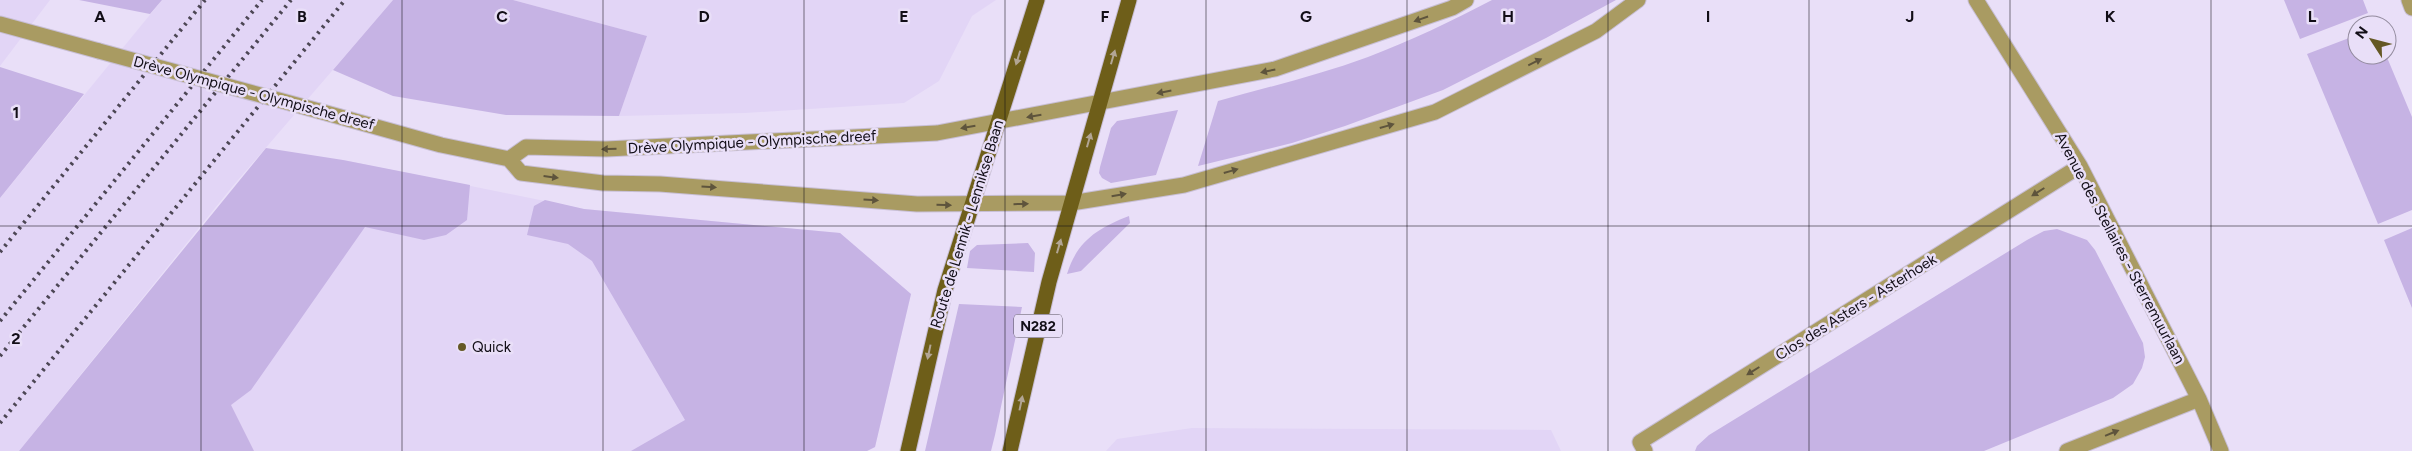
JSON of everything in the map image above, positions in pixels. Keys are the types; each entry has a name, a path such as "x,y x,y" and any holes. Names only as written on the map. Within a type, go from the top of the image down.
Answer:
{"main road":[{"name":"Route de Lennik - Lennikse Baan","path":"908,451 936,322 1037,0"},
{"name":"N282","path":"1010,451 1040,315 1129,0"}],"street":[{"name":"Drève Olympique - Olympische dreef","path":"509,159 526,147 606,149 937,133 1275,70 1452,8 1466,0"},
{"name":"Drève Olympique - Olympische dreef","path":"0,24 441,144 509,159 521,173 603,183 660,184 917,204 972,205 1071,203 1184,185 1435,112 1596,31 1638,0"},
{"name":"Avenue des Stellaires - Sterremuurlaan","path":"1976,0 2080,166 2199,398 2221,451"},
{"path":"2408,0 2412,8"},
{"name":"Clos des Asters - Asterhoek","path":"1645,451 1640,442 2080,166"},
{"path":"2067,451 2199,398"}],"shaded area":[{"path":"0,0 50,0 0,66"},
{"path":"79,0 162,0 150,14"},
{"path":"162,0 393,0 232,187 19,451 0,451 0,198"},
{"path":"393,0 513,0 647,36 619,116 506,115 393,96 333,70"},
{"path":"513,0 996,0 972,16 939,81 904,103 745,113 619,116 647,36"},
{"path":"1492,0 1616,0 1443,90 1345,126 1292,143 1198,166 1218,101 1312,75 1368,57 1462,16"},
{"path":"2284,0 2363,0 2368,13 2347,15 2347,21 2300,39"},
{"path":"2347,39 2347,65 2390,65 2412,117 2412,210 2378,224 2307,54"},
{"path":"0,67 84,94 0,198"},
{"path":"1178,110 1156,175 1111,183 1102,178 1099,173 1100,167 1111,128 1117,121"},
{"path":"266,148 343,160 470,185 467,220 446,235 424,240 365,227 251,390 231,405 254,451 19,451"},
{"path":"343,160 584,209 840,233 911,294 875,447 867,451 128,451"},
{"path":"545,200 584,209 840,233 911,294 875,447 867,451 631,451 685,420 592,261 568,244 527,235 534,206"},
{"path":"1129,216 1130,223 1081,271 1067,274 1077,253 1090,237 1108,225"},
{"path":"2412,228 2412,308 2384,240"},
{"path":"2057,229 2087,240 2095,250 2143,343 2145,357 2142,368 2133,384 2113,398 1984,451 1695,451 1697,446 1709,435 2027,240 2044,231"},
{"path":"1028,243 1035,253 1034,272 967,268 970,251 977,245"},
{"path":"959,304 1022,307 995,435 991,451 925,451"},
{"path":"1192,428 1551,430 1561,451 1106,451 1117,439"}],"railway":[{"path":"0,252 205,0"},
{"path":"0,321 262,0"},
{"path":"0,356 291,0"},
{"path":"0,423 345,0"}],"place":[{"name":"Quick","path":"462,347"}]}
